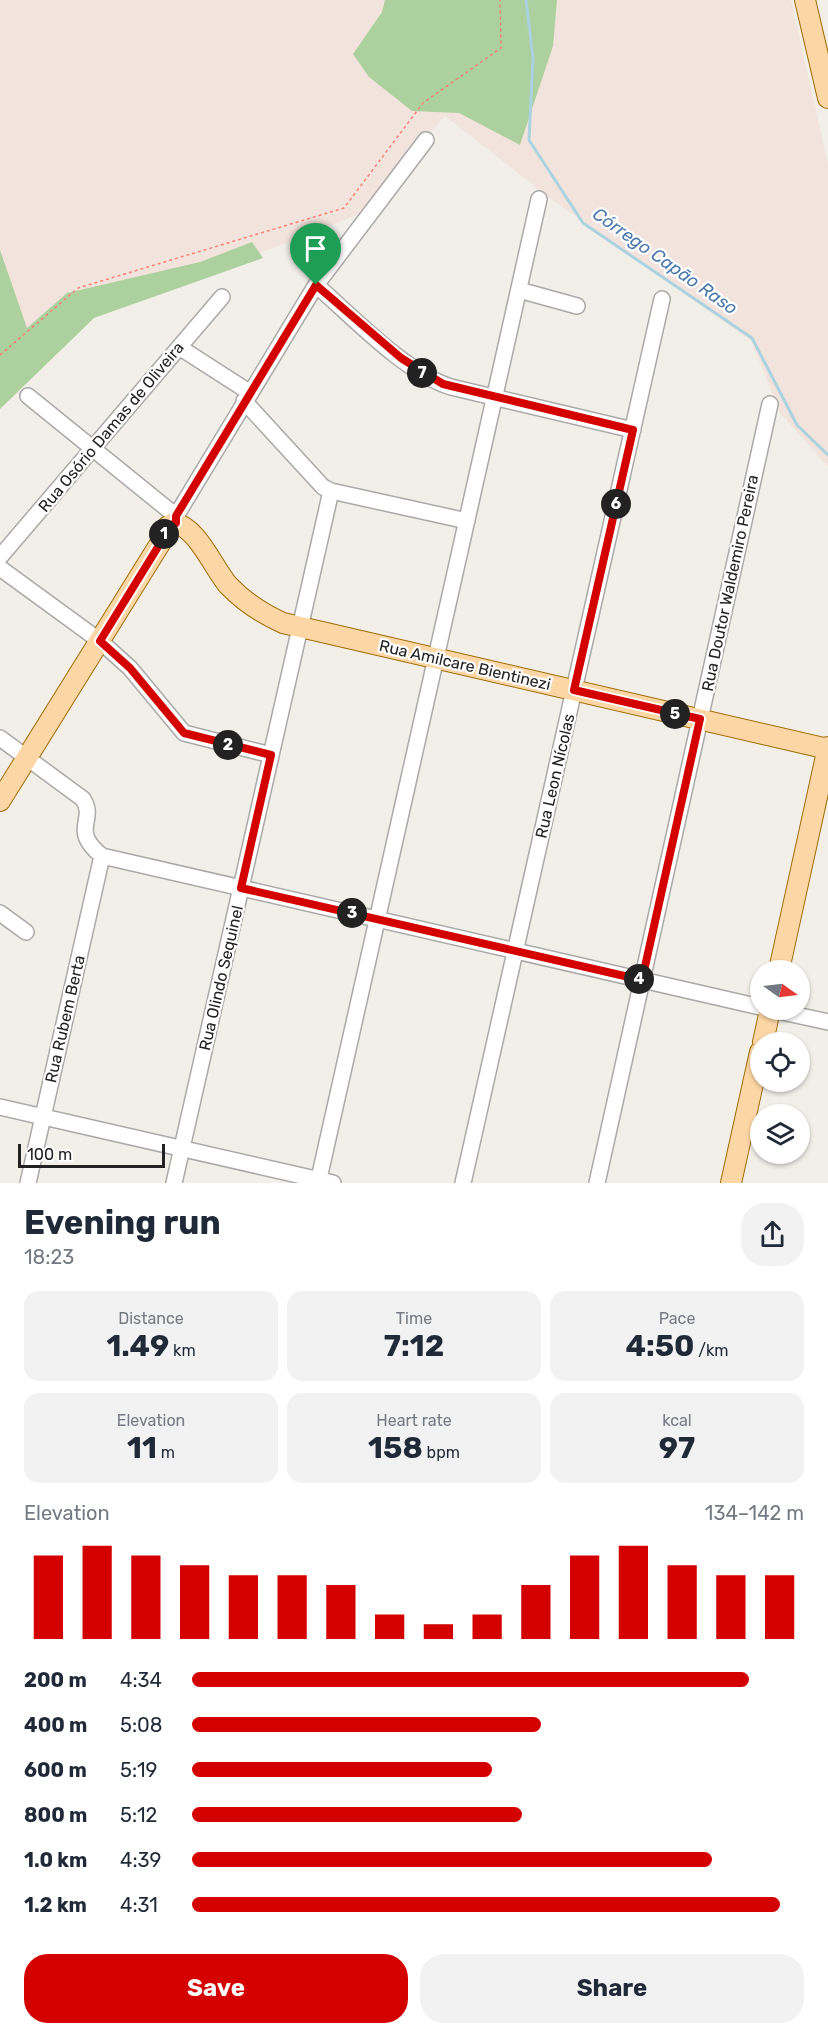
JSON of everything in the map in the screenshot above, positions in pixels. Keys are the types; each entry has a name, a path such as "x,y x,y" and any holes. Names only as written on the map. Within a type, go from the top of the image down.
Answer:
{"main road":[{"path":"805,0 828,98"},
{"path":"0,801 161,542 167,527 176,520"},
{"name":"Rua Amilcare Bientinezi","path":"176,520 191,530 228,584 253,607 275,619 300,627 828,748"},
{"path":"161,542 173,536 198,543"},
{"path":"780,960 828,748"},
{"path":"731,1183 751,1092"}],"street":[{"path":"176,520 247,397 316,285 426,140"},
{"path":"0,1107 323,1182 377,919 539,199"},
{"path":"316,285 423,373 443,384 633,430"},
{"path":"519,290 577,306"},
{"name":"Rua Osório Damas de Oliveira","path":"0,557 222,297"},
{"name":"Rua Leon Nícolas","path":"463,1183 662,299"},
{"path":"179,347 247,397 316,481 331,491 467,521"},
{"name":"Rua Amilcare Bientinezi","path":"28,396 93,448 176,520"},
{"name":"Rua Doutor Waldemiro Pereira","path":"597,1183 770,404"},
{"name":"Rua Olindo Sequinel","path":"174,1183 331,491"},
{"path":"0,568 100,641 130,668 184,733 271,755"},
{"path":"0,738 82,799 86,811 84,835 91,847 102,856 750,1005"},
{"name":"Rua Rubem Berta","path":"28,1183 102,856"},
{"path":"0,913 26,932"},
{"path":"810,1018 828,1022"}],"path":[{"path":"0,356 78,288 344,208 423,103 501,48 500,0"}],"shaded area":[{"path":"0,0 791,0 828,164 828,467 781,414 751,341 550,198 445,116 362,213 94,318 0,409"}],"green space":[{"path":"385,0 557,0 553,46 520,145 459,113 412,111 369,77 353,54 382,12"},
{"path":"252,242 263,258 94,318 0,409 0,250 27,328 67,293 200,262"}],"waterway":[{"name":"Córrego Capão Raso","path":"526,0 533,58 529,140 583,223 752,338 797,425 828,455"}],"route":[{"path":"316,285 401,358 443,384 633,430 574,690 700,719 642,980 241,888 271,755 184,733 168,717 130,668 100,641 161,542 167,527 176,523 176,516 316,285"}]}
